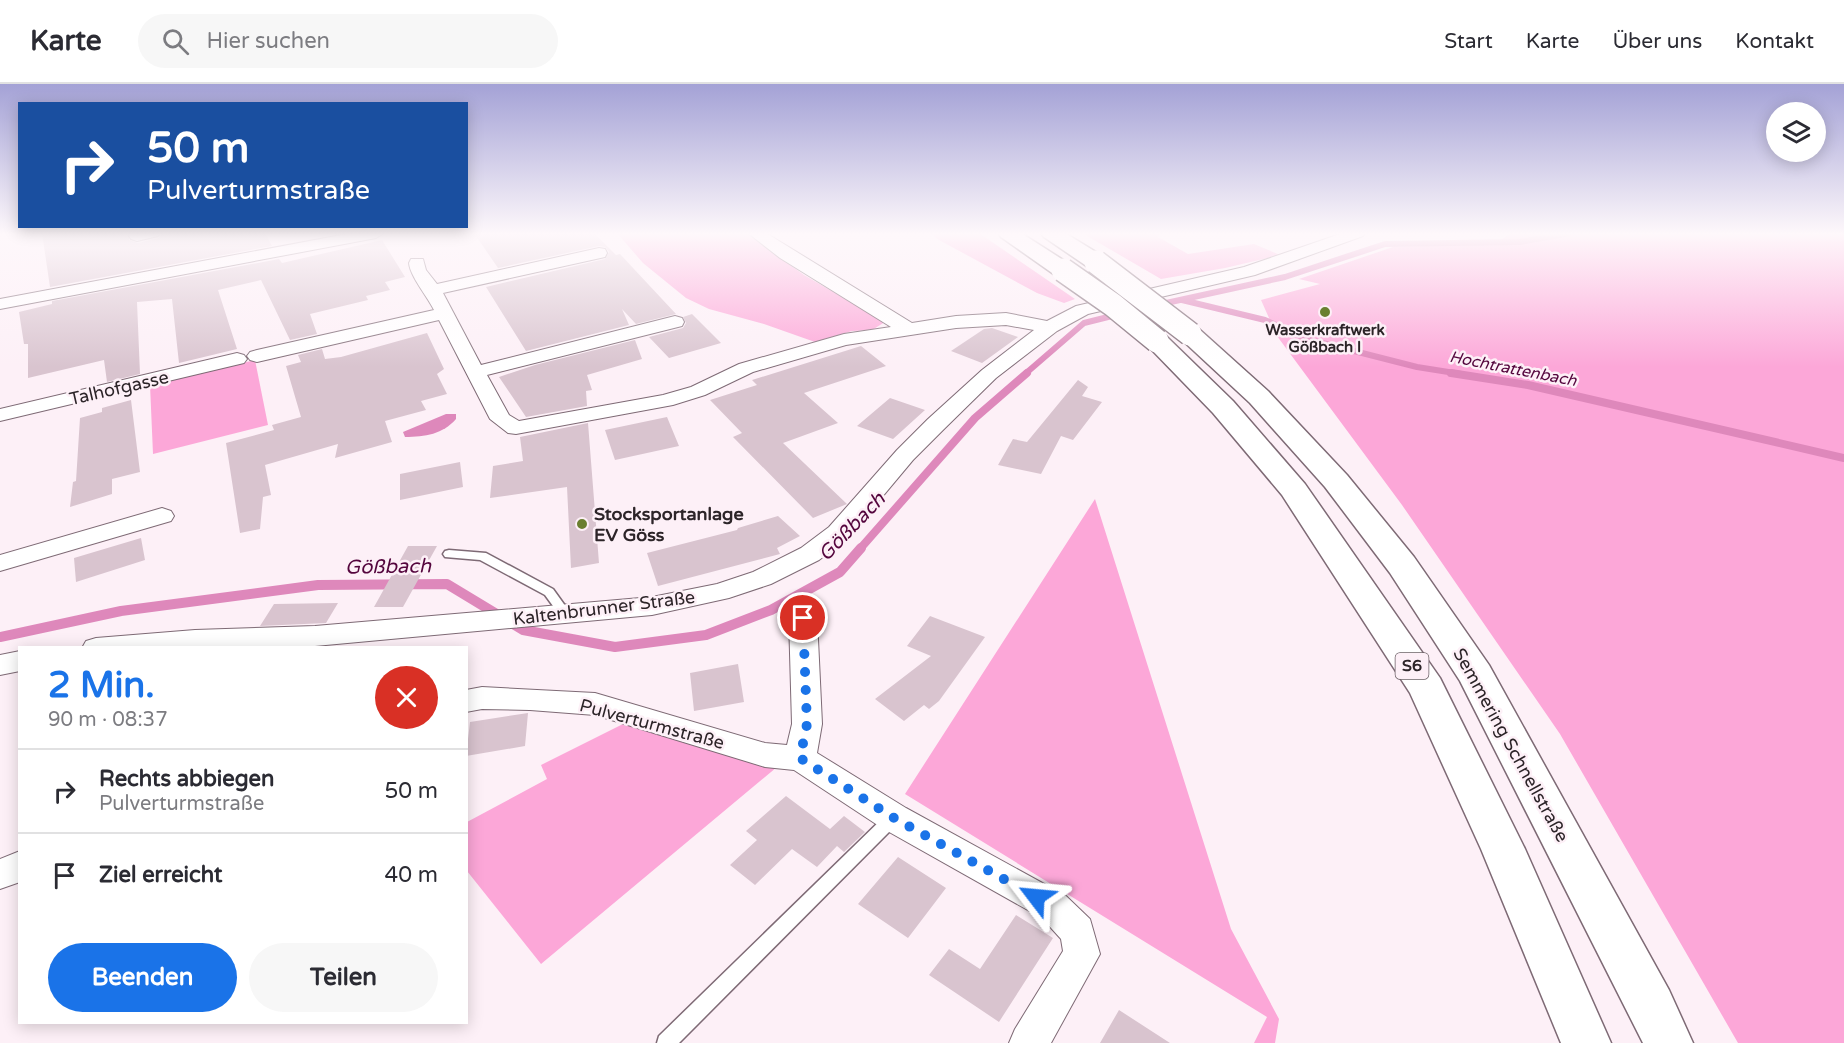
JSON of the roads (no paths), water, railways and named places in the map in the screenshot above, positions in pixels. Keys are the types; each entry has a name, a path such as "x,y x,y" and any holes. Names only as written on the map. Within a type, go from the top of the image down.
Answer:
{"highway":[{"name":"Semmering Schnellstraße","path":"1075,278 1113,304 1173,337 1259,397 1336,481 1416,585 1476,675 1652,1007 1668,1043"},
{"name":"Semmering Schnellstraße","path":"1112,278 1173,337 1223,407 1294,490 1426,688 1503,849 1586,1043"}],"street":[{"path":"0,304 139,278"},
{"path":"424,278 433,290 501,419 516,428 666,401 698,391 746,368 844,340 956,322 1006,319 1050,327"},
{"path":"433,290 488,278"},
{"path":"825,278 908,329"},
{"name":"Kaltenbrunner Straße","path":"121,646 195,640 315,636 553,616 690,599 769,585 837,533 905,455 963,397 1017,350 1050,327 1082,310 1220,278"},
{"name":"Talhofgasse","path":"0,415 445,313"},
{"path":"476,372 675,322"},
{"path":"0,563 162,516"},
{"path":"800,758 807,724 803,618"},
{"path":"0,665 18,661"},
{"name":"Pulverturmstraße","path":"468,700 530,699 595,705 765,754 800,758 894,818 1054,907 1077,931 1082,954 1029,1043"},
{"path":"0,874 18,867"}],"lane":[{"path":"449,554 482,556 549,592 553,616"},
{"path":"666,1043 894,818"}],"waterway":[{"name":"Gößbach","path":"1157,305 1282,278"},
{"name":"Hochtrattenbach","path":"1182,300 1265,320 1307,339 1417,367 1461,374"},
{"name":"Gößbach","path":"1025,374 1084,323 1120,314"},
{"name":"Gößbach","path":"859,550 975,418 1027,373"},
{"name":"Hochtrattenbach","path":"1451,373 1528,385 1844,458"},
{"name":"Gößbach","path":"0,637 121,611 318,585 447,584 523,630 615,647 706,635 771,610 840,572 861,548"}],"place":[{"name":"Wasserkraftwerk Gößbach I","path":"1325,312"},
{"name":"Stocksportanlage EV Göss","path":"582,524"}]}
